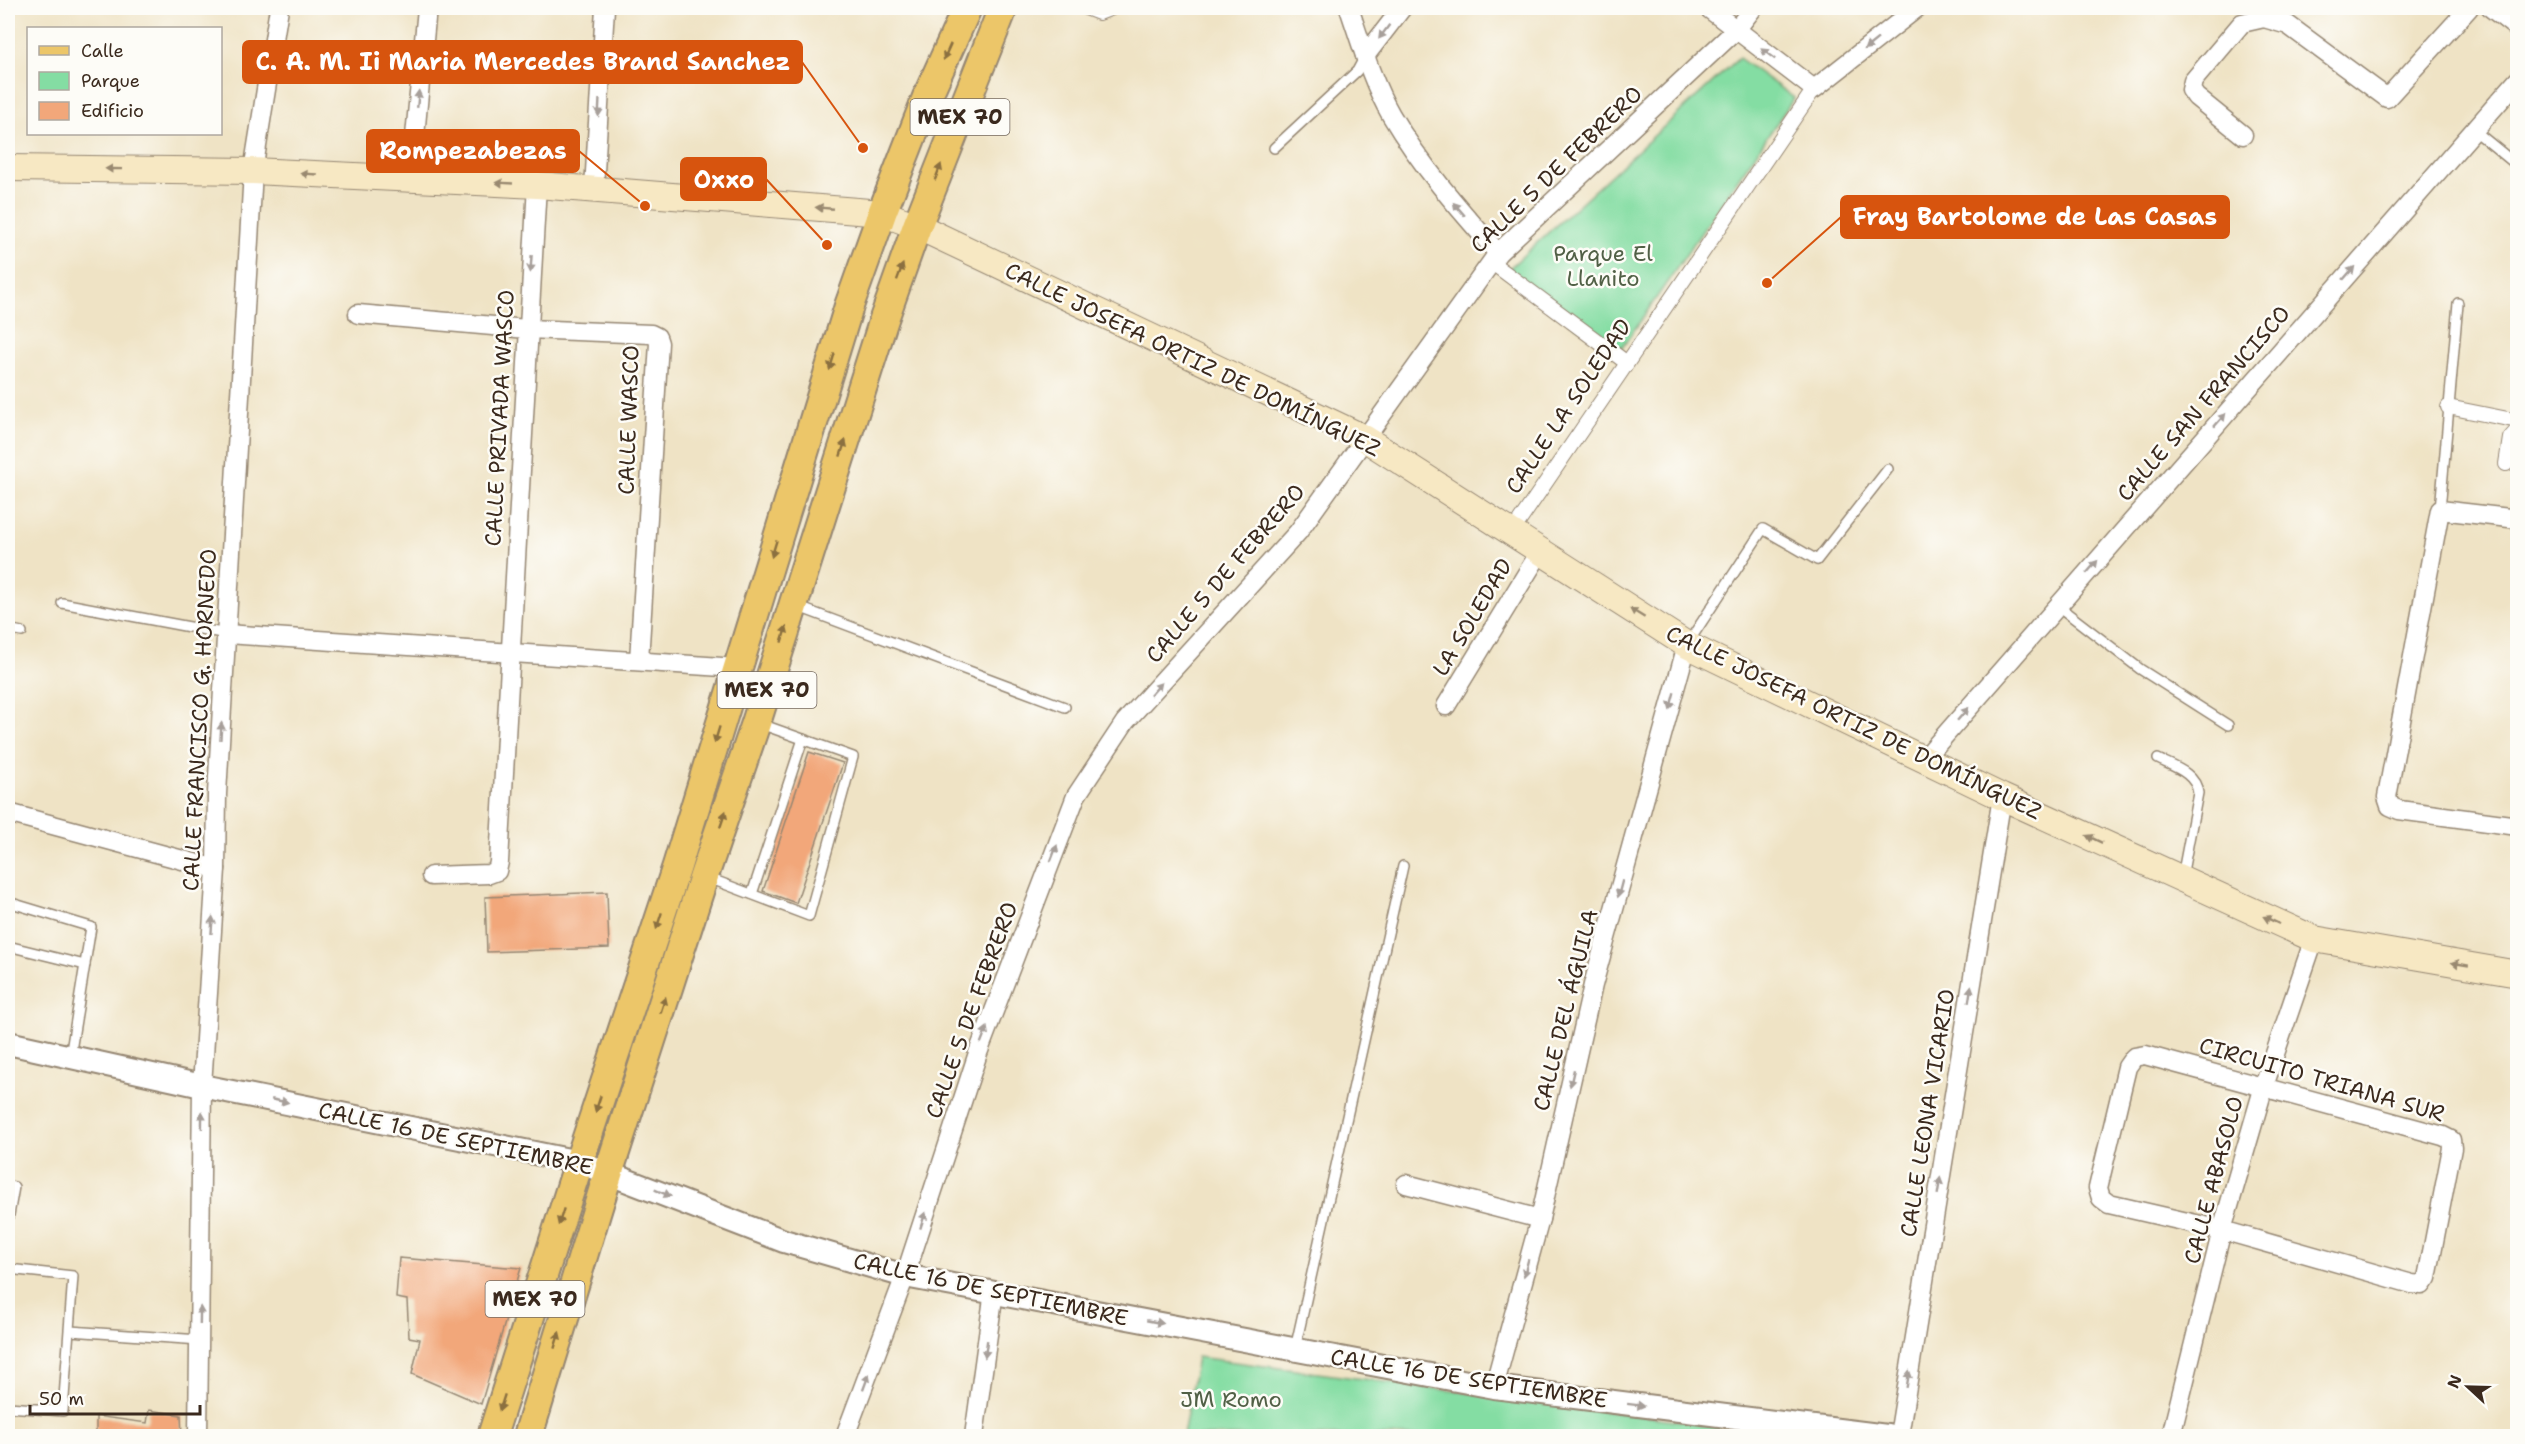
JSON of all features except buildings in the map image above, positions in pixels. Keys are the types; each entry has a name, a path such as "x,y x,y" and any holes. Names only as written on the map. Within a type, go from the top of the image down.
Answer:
{"main road":[{"name":"MEX 70","path":"492,1437 579,1162 677,866 849,306 927,97 967,8"},
{"name":"MEX 70","path":"528,1437 609,1171 756,723 884,319 917,226 1002,8"},
{"name":"CALLE JOSEFA ORTIZ DE DOMÍNGUEZ","path":"8,168 253,171 537,185 882,213 917,226 1364,438 1687,645 2002,797 2314,939 2517,974"}],"street":[{"name":"CALLE FRANCISCO G. HORNEDO","path":"198,1437 202,1086 216,869 217,794 253,171 279,8"},
{"path":"411,179 427,8"},
{"path":"594,188 604,8"},
{"path":"1086,8 1099,13 1112,8"},
{"path":"1349,8 1365,56 1390,113 1431,176 1495,258 1627,363"},
{"path":"1365,56 1402,8"},
{"path":"1708,8 1814,89"},
{"name":"CALLE 5 DE FEBRERO","path":"845,1437 905,1276 978,1053 1076,796 1125,722 1298,532 1495,258 1736,30 1754,8"},
{"name":"CALLE LA SOLEDAD","path":"1512,532 1814,89 1917,8"},
{"path":"2243,135 2196,97 2191,90 2193,81 2242,24 2264,18 2288,25 2387,98 2469,8"},
{"path":"2491,8 2517,29"},
{"name":"CALLE SAN FRANCISCO","path":"1925,758 2517,80"},
{"name":"CALLE PRIVADA WASCO","path":"511,654 527,329 537,185"},
{"name":"CALLE WASCO","path":"358,314 527,329 651,334 657,337 659,343 639,660"},
{"path":"2448,406 2517,421"},
{"path":"2506,464 2510,438 2517,429"},
{"path":"2517,519 2440,510 2387,797 2390,806 2399,810 2517,826"},
{"name":"LA SOLEDAD","path":"1446,706 1540,552"},
{"path":"227,634 737,668"},
{"name":"CALLE DEL ÁGUILA","path":"1494,1387 1540,1219 1593,985 1687,645"},
{"path":"431,876 489,874 497,871 511,654"},
{"name":"CALLE LEONA VICARIO","path":"1899,1437 2002,797"},
{"path":"8,813 216,869"},
{"name":"CALLE ABASOLO","path":"2171,1437 2222,1230 2264,1086 2314,939"},
{"name":"CALLE 16 DE SEPTIEMBRE","path":"8,1043 202,1086 579,1162 609,1171 784,1241 905,1276 1494,1387 1887,1437"},
{"name":"CIRCUITO TRIANA SUR","path":"2145,1055 2264,1086 2444,1136 2451,1140 2427,1278 2422,1285 2222,1230 2109,1204 2100,1198 2098,1188 2127,1067 2134,1057 2145,1055"},
{"path":"1406,1185 1540,1219"},
{"path":"974,1437 994,1291"}],"lane":[{"path":"1274,148 1357,71 1365,56"},
{"path":"2474,130 2517,166"},
{"path":"2440,510 2458,303"},
{"path":"1687,645 1763,529 1816,560 1888,469"},
{"path":"62,603 227,634"},
{"path":"793,606 1065,707"},
{"path":"2058,606 2140,669 2228,725"},
{"path":"8,629 22,632"},
{"path":"704,876 809,916 853,757 756,723"},
{"path":"752,894 803,739"},
{"path":"2158,759 2189,775 2197,783 2198,793 2182,879"},
{"path":"1295,1349 1403,866"},
{"path":"8,902 91,927 69,1057"},
{"path":"8,946 85,965"},
{"path":"8,1186 14,1187 8,1215"},
{"path":"8,1269 73,1276 63,1411 8,1407"},
{"path":"70,1331 200,1340"}],"green space":[{"name":"Parque El Llanito","path":"1739,58 1794,98 1617,355 1503,274"},
{"name":"JM Romo","path":"1197,1357 1719,1426 1717,1436 1183,1436"}],"place":[{"name":"C. A. M. Ii Maria Mercedes Brand Sanchez","path":"863,148"},
{"name":"Rompezabezas","path":"645,206"},
{"name":"Oxxo","path":"827,245"},
{"name":"Fray Bartolome de Las Casas","path":"1767,283"}]}
